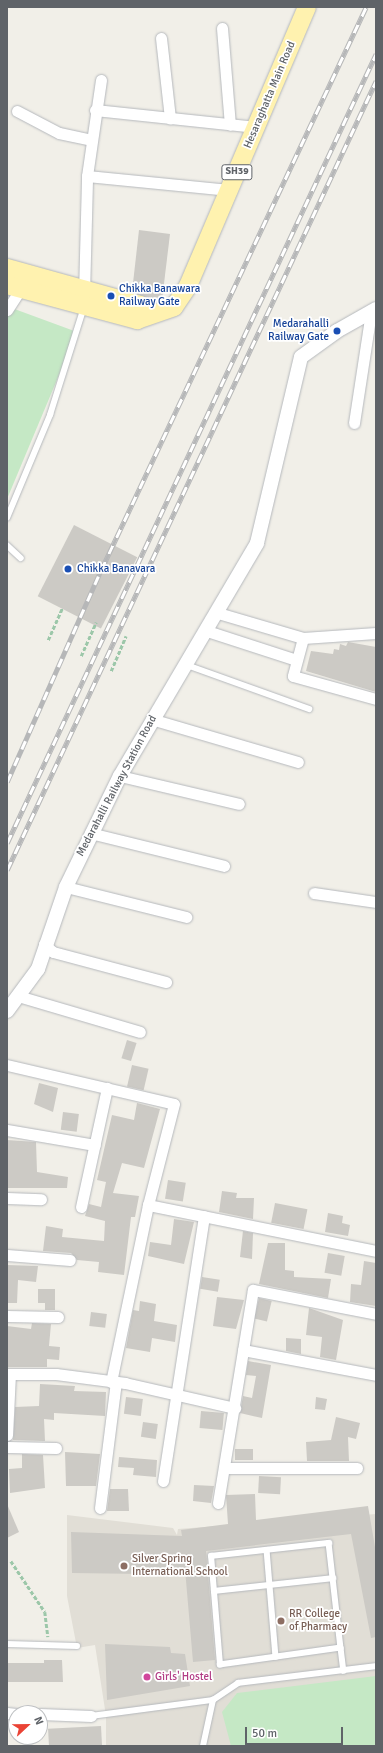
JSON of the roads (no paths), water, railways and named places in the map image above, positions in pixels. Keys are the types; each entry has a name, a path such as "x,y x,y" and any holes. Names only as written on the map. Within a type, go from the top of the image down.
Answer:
{"main road":[{"name":"Hesaraghatta Main Road","path":"7,268 19,283 84,299 137,320 174,308 188,286 308,7"}],"street":[{"path":"222,28 230,125"},
{"path":"161,38 170,118"},
{"path":"84,299 87,176 95,110 101,80"},
{"path":"95,110 256,127"},
{"path":"17,111 59,133 91,140"},
{"path":"87,176 229,190"},
{"path":"7,310 19,283"},
{"path":"354,423 374,310"},
{"name":"Medarahalli Railway Station Road","path":"7,1011 38,969 44,944 66,887 90,833 120,776 151,719 184,664 208,631 257,542 301,357 374,310"},
{"path":"218,613 303,638 376,633"},
{"path":"208,631 296,660"},
{"path":"303,638 293,676 376,699"},
{"path":"151,719 298,762"},
{"path":"120,776 239,804"},
{"path":"90,833 224,866"},
{"path":"66,887 186,917"},
{"path":"314,893 376,902"},
{"path":"44,944 53,952 166,982"},
{"path":"18,996 140,1032"},
{"path":"7,1065 174,1104 148,1205 113,1382 100,1508"},
{"path":"81,1207 107,1088"},
{"path":"7,1130 95,1145"},
{"path":"7,1198 41,1199"},
{"path":"148,1205 376,1251"},
{"path":"163,1481 204,1216"},
{"path":"7,1255 70,1260"},
{"path":"218,1503 253,1290 376,1314"},
{"path":"7,1316 58,1318"},
{"path":"242,1350 376,1375"},
{"path":"7,1435 8,1374 56,1374 113,1382 234,1408"},
{"path":"7,1447 56,1448"},
{"path":"224,1468 357,1468"},
{"path":"48,1714 91,1716"}],"lane":[{"path":"7,518 50,415 84,299"},
{"path":"7,545 21,558"},
{"path":"184,664 309,709"},
{"path":"341,1648 220,1665 211,1556 329,1542 344,1671"},
{"path":"267,1550 276,1657"},
{"path":"214,1591 333,1578"},
{"path":"7,1644 77,1646"},
{"path":"91,1716 213,1700 238,1683 376,1666"},
{"path":"204,1745 213,1700"}],"railway":[{"path":"7,782 101,570 366,7"},
{"path":"7,843 376,54"},
{"path":"7,870 376,81"}],"place":[{"name":"Chikka Banawara Railway Gate","path":"111,296"},
{"name":"Medarahalli Railway Gate","path":"337,331"},
{"name":"Chikka Banavara","path":"68,569"},
{"name":"Silver Spring International School","path":"124,1566"},
{"name":"RR College of Pharmacy","path":"281,1621"},
{"name":"Girls' Hostel","path":"147,1677"}]}
